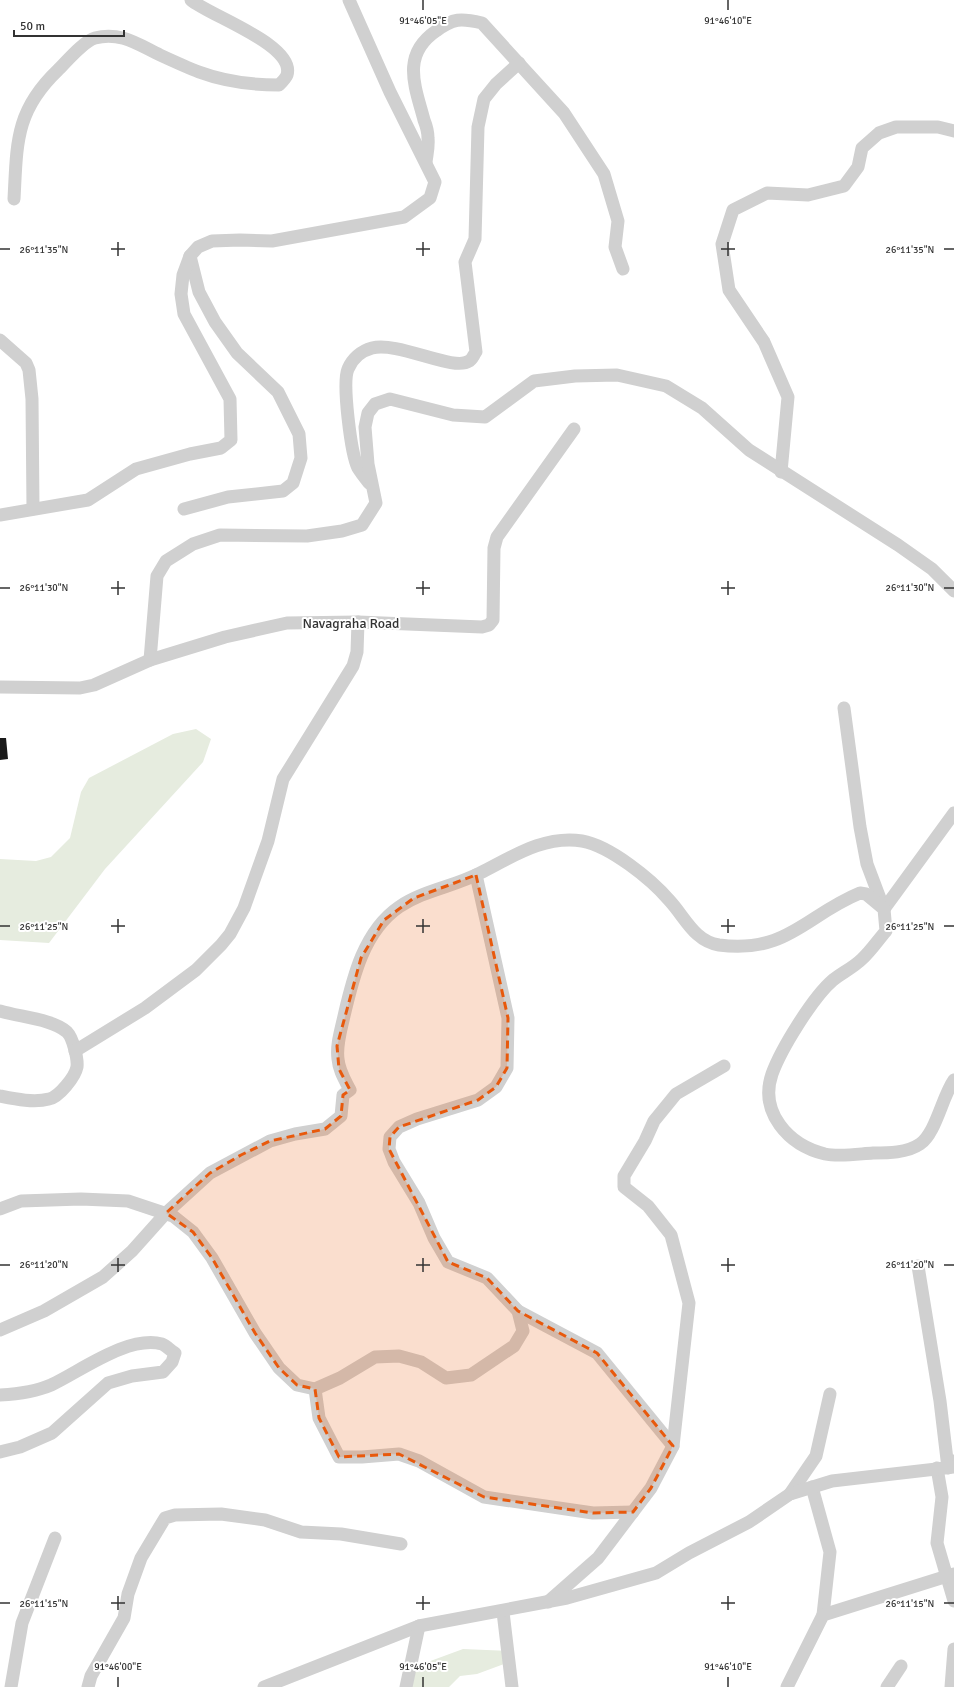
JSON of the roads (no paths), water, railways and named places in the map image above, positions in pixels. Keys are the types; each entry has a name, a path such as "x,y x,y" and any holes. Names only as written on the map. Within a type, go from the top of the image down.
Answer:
{"street":[{"path":"14,200 16,150 27,110 35,95 46,82 93,39 104,36 119,36 200,72 229,81 254,85 279,85 287,75 287,64 279,52 266,42 191,0"},
{"path":"0,515 88,500 136,469 190,454 221,448 231,440 230,399 184,314 181,294 183,275 190,256 198,247 212,241 272,241 404,216 430,198 435,182 390,92 349,0"},
{"path":"426,162 428,137 414,81 413,62 418,48 430,34 446,24 464,19 482,23 564,113 604,174 618,221 615,247 623,269"},
{"path":"371,486 358,468 348,411 347,370 354,357 372,348 394,347 459,364 470,361 476,352 465,262 475,239 478,127 484,99 496,84 519,63"},
{"path":"781,472 788,397 764,342 729,290 722,244 733,210 767,193 808,195 844,186 858,167 862,148 879,133 896,127 938,127 954,131"},
{"path":"184,509 228,498 283,491 293,483 301,458 299,434 278,392 238,352 215,322 198,292 190,256"},
{"path":"0,340 26,363 29,370 32,399 33,509"},
{"path":"150,660 157,576 166,561 193,544 220,535 307,536 342,531 362,524 376,503 371,486 365,427 368,413 375,404 390,399 453,415 485,417 534,381 575,376 617,375 666,386 702,408 750,450 781,472 898,545 932,569 954,591"},
{"name":"Navagraha Road","path":"0,687 80,688 94,685 150,660 264,627 287,623 358,622 482,627 489,625 493,620 494,548 497,538 574,429"},
{"path":"75,1051 145,1008 210,957 230,934 244,908 268,841 283,779 353,666 357,652 358,622"},
{"path":"844,708 860,827 867,864 884,909 886,931 862,959 832,981 810,1008 781,1054 772,1075 769,1095 773,1117 785,1134 805,1146 826,1154 897,1152 920,1144 931,1130 948,1089 954,1080"},
{"path":"884,909 954,813"},
{"path":"0,1330 44,1311 103,1277 132,1251 166,1213 210,1173 241,1155 270,1141 295,1134 325,1129 341,1116 343,1095 350,1090 340,1069 338,1046 352,985 361,958 370,939 384,920 414,898 476,875 543,843 568,839 601,847 635,869 669,899 696,934 706,941 719,945 766,944 786,937 847,898 860,892 866,894 884,909"},
{"path":"476,875 508,1018 507,1068 496,1087 478,1100 417,1119 399,1127 390,1137 389,1149 394,1162 419,1203 434,1238 448,1262 486,1278 518,1311 597,1353 672,1446"},
{"path":"0,1011 50,1023 68,1032 73,1040 76,1067 63,1090 50,1099 30,1100 0,1096"},
{"path":"547,1603 598,1558 651,1488 672,1446 689,1303 671,1235 648,1206 624,1187 624,1176 645,1141 654,1121 676,1094 724,1066"},
{"path":"0,1209 21,1202 81,1199 128,1202 173,1216 193,1232 212,1258 255,1333 279,1368 297,1385 315,1389 340,1378 375,1357 399,1356 422,1362 446,1378 471,1374 514,1346 523,1331 518,1311"},
{"path":"918,1266 940,1401 948,1466 942,1497 937,1543 950,1576 954,1601"},
{"path":"0,1395 37,1390 51,1385 111,1354 141,1343 163,1344 175,1353 172,1362 163,1372 132,1376 108,1383 52,1433 20,1447 0,1452"},
{"path":"315,1389 319,1418 339,1457 399,1454 419,1462 484,1497 593,1513 633,1512"},
{"path":"790,1494 816,1456 830,1394"},
{"path":"264,1687 420,1626 547,1603 656,1573 689,1553 749,1522 790,1494 832,1480 948,1466"},
{"path":"787,1687 823,1615 830,1552 812,1487"},
{"path":"88,1687 91,1676 124,1618 128,1594 141,1558 165,1518 175,1515 221,1514 265,1520 301,1532 341,1534 401,1544"},
{"path":"11,1687 22,1623 55,1538"},
{"path":"823,1615 950,1576"},
{"path":"503,1612 512,1687"},
{"path":"406,1687 420,1626"},
{"path":"951,1687 954,1648"},
{"path":"887,1687 901,1666"}]}
